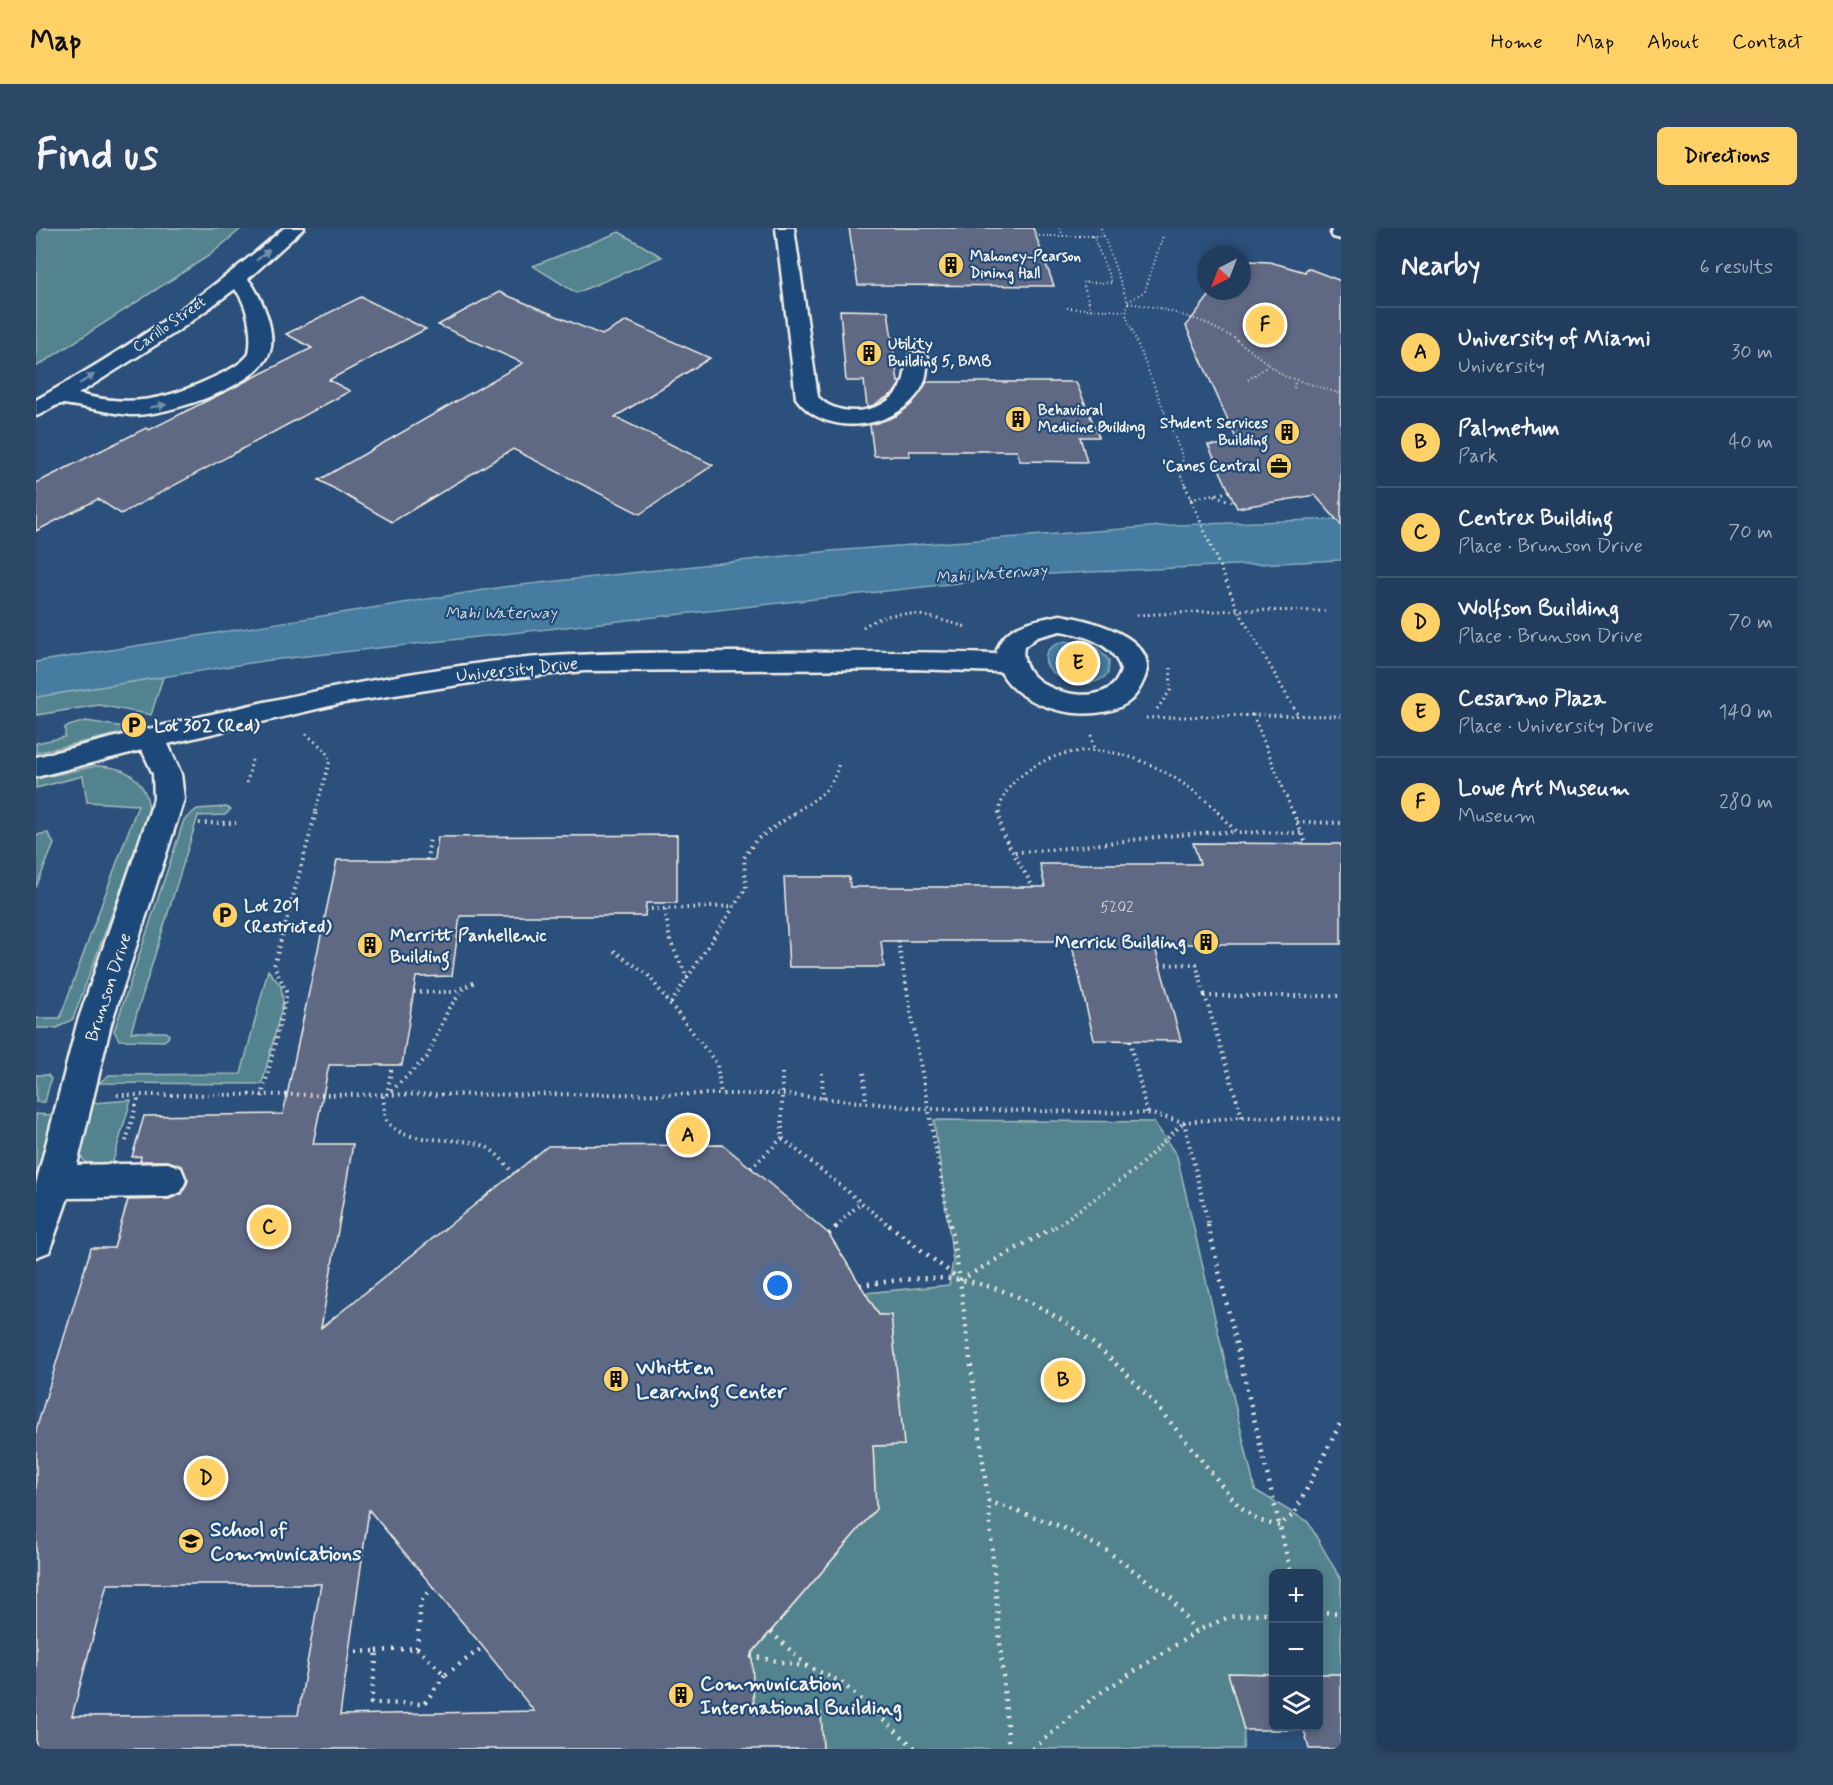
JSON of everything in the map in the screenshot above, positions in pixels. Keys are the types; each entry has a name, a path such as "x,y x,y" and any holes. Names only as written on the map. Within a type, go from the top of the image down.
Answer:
{"street":[{"name":"Carillo Street","path":"36,409 147,340 236,277 295,228"},
{"path":"785,228 807,398 820,411 849,419 882,412 901,401 912,387 918,357"},
{"path":"60,396 104,407 163,406 242,371 259,354 260,345 253,302 236,277"},
{"name":"University Drive","path":"36,767 349,693 490,670 584,662 913,660 1008,663"},
{"name":"Brunson Drive","path":"36,1239 55,1182 94,1024 169,799 167,774 151,738"},
{"path":"55,1182 168,1180"}],"path":[{"path":"1060,228 1063,236"},
{"path":"1076,228 1079,236"},
{"path":"1101,228 1128,303 1126,315 1183,458 1180,473 1190,499 1238,610 1298,715"},
{"path":"1039,236 1104,236"},
{"path":"1091,309 1083,282 1113,283 1093,236"},
{"path":"1128,303 1145,291 1163,236"},
{"path":"1128,303 1159,308 1220,329 1295,381 1341,394"},
{"path":"1067,309 1126,311"},
{"path":"1248,380 1269,365"},
{"path":"1294,388 1295,381"},
{"path":"1190,499 1229,492"},
{"path":"1214,495 1234,503"},
{"path":"1133,615 1238,610 1326,610"},
{"path":"1253,715 1306,844"},
{"path":"1146,718 1253,715 1341,716"},
{"path":"262,1096 287,993 274,966 330,760 324,749 301,729"},
{"path":"1033,887 1000,827 1000,805 1012,781 1042,761 1066,752 1108,750 1144,761 1167,773 1221,812 1236,832"},
{"path":"248,783 252,760"},
{"path":"671,1003 746,888 744,858 756,840 825,792 835,780 838,762"},
{"path":"1297,822 1341,823"},
{"path":"196,823 236,823"},
{"path":"1015,852 1045,852 1204,831 1302,833"},
{"path":"427,860 430,838"},
{"path":"645,909 736,906"},
{"path":"665,909 670,941 688,980"},
{"path":"898,940 960,1280 988,1501 1009,1749"},
{"path":"614,951 648,975 717,1064 721,1094"},
{"path":"1160,965 1196,964 1242,1117"},
{"path":"414,992 454,992 475,982"},
{"path":"385,1096 427,1057 449,1008 464,989"},
{"path":"1205,996 1341,996"},
{"path":"1130,1041 1148,1113"},
{"path":"392,1065 383,1112 390,1126 403,1132 483,1145 498,1154 513,1173"},
{"path":"751,1168 782,1138 782,1073"},
{"path":"822,1073 823,1099"},
{"path":"864,1073 866,1103"},
{"path":"116,1095 782,1094 927,1109 1148,1113 1184,1122 1242,1117 1341,1119"},
{"path":"125,1146 139,1095"},
{"path":"960,1280 1024,1246 1083,1209 1161,1148 1184,1122"},
{"path":"1184,1122 1291,1569"},
{"path":"782,1138 860,1203 960,1280"},
{"path":"829,1234 860,1203"},
{"path":"860,1285 904,1280 960,1280 998,1289 1040,1306 1086,1335 1138,1386 1238,1505 1257,1520 1279,1526"},
{"path":"1279,1526 1294,1514 1341,1422"},
{"path":"988,1501 1060,1526 1107,1551 1171,1598 1196,1632"},
{"path":"417,1648 421,1600 433,1588"},
{"path":"1033,1749 1058,1725 1094,1697 1196,1632 1221,1620 1253,1613 1269,1612"},
{"path":"1323,1612 1341,1613"},
{"path":"771,1632 809,1667"},
{"path":"377,1651 371,1703 424,1704 445,1675 483,1647"},
{"path":"348,1652 417,1648 445,1675"},
{"path":"750,1656 809,1667 841,1682 916,1749"}],"green space":[{"path":"36,228 242,228 210,255 36,367"},
{"path":"619,232 662,257 576,293 533,266"},
{"path":"163,677 151,715 99,705 36,715 36,697"},
{"path":"86,721 124,727 126,732 36,753 36,743 65,737 65,727"},
{"path":"96,766 118,769 134,778 145,792 149,813 73,1019 57,1028 36,1028 36,1018 60,1018 138,805 87,802 83,776 36,788 36,779"},
{"path":"226,807 231,809 225,815 198,816 131,1032 166,1032 169,1035 168,1038 164,1041 119,1040 114,1031 184,820 197,809"},
{"path":"48,833 54,844 36,887 36,835"},
{"path":"268,970 281,986 283,1003 262,1084 99,1083 109,1075 241,1074"},
{"path":"36,1075 48,1075 51,1079 45,1102 36,1102"},
{"path":"131,1100 111,1168 86,1162 81,1156 81,1137 93,1103"},
{"path":"36,1114 50,1115 55,1120 36,1194"},
{"path":"934,1120 1154,1122 1177,1156 1255,1490 1308,1522 1341,1580 1341,1674 1323,1674 1323,1569 1269,1569 1269,1674 1229,1674 1244,1730 1243,1749 823,1749 821,1713 754,1714 753,1678 731,1678 876,1509 873,1446 904,1445 891,1315 879,1315 865,1293 949,1285 953,1261"}],"water":[{"name":"Mahi Waterway","path":"1341,519 1341,560 1029,575 263,661 36,697 36,662 503,587 831,551 1176,525"},
{"path":"1066,641 1097,648 1109,660 1108,674 1095,682 1080,684 1066,681 1055,674 1047,665 1046,656 1051,647"}],"building":[{"name":"Mahoney-Pearson Dining Hall","path":"849,228 1033,228 1054,286 858,285"},
{"path":"1251,261 1270,262 1305,272 1307,268 1341,281 1341,525 1315,495 1237,508 1208,445 1239,445 1186,326 1206,300 1251,300"},
{"path":"499,292 602,335 627,321 710,358 615,417 713,465 640,514 513,449 392,522 319,480 523,363 438,325"},
{"path":"361,297 426,329 329,380 350,391 121,514 98,499 36,531 36,483 146,428 149,430 312,348 286,334"},
{"name":"Utility Building 5, BMB","path":"840,310 888,311 898,382 901,382 894,393 874,405 867,407 864,381 846,381"},
{"name":"Behavioral Medicine Building","path":"927,382 1076,382 1099,437 1080,437 1087,462 1020,461 1017,451 909,451 910,456 874,456 870,425 896,416 911,405"},
{"path":"677,835 677,903 646,903 645,916 460,916 452,976 416,977 402,1065 329,1065 313,1144 353,1144 321,1328 548,1146 723,1145 751,1168 829,1234 879,1315 891,1315 904,1445 873,1446 876,1509 752,1653 754,1714 821,1713 823,1749 36,1749 36,1430 91,1248 114,1248 128,1200 169,1199 182,1194 188,1181 182,1166 168,1161 140,1161 141,1156 132,1157 144,1116 283,1114 337,860 435,860 438,837","holes":["369,1510 483,1647 534,1711 340,1715","107,1584 321,1584 298,1715 72,1716"]},
{"name":"Merrick Building","path":"1193,843 1341,844 1341,944 1154,944 1181,1041 1094,1040 1071,941 881,941 884,967 789,967 784,877 849,877 850,887 1045,887 1040,864 1200,864"},
{"path":"1228,1673 1269,1674 1269,1730 1244,1730"},
{"path":"1323,1674 1341,1674 1341,1749 1309,1749 1304,1731 1323,1731"}],"place":[{"name":"Mahoney-Pearson Dining Hall","path":"951,265"},
{"name":"Lowe Art Museum","path":"1265,325"},
{"name":"Utility Building 5, BMB","path":"869,353"},
{"name":"Behavioral Medicine Building","path":"1018,419"},
{"name":"Student Services Building","path":"1287,432"},
{"name":"'Canes Central","path":"1279,466"},
{"name":"Cesarano Plaza","path":"1078,663"},
{"name":"Lot 302 (Red)","path":"134,725"},
{"name":"Lot 201 (Restricted)","path":"225,915"},
{"name":"Merrick Building","path":"1206,942"},
{"name":"Merritt Panhellenic Building","path":"370,945"},
{"name":"University of Miami","path":"688,1135"},
{"name":"Centrex Building","path":"269,1227"},
{"name":"Whitten Learning Center","path":"616,1379"},
{"name":"Palmetum","path":"1063,1380"},
{"name":"Wolfson Building","path":"206,1478"},
{"name":"School of Communications","path":"191,1541"},
{"name":"Communication International Building","path":"681,1695"}]}
